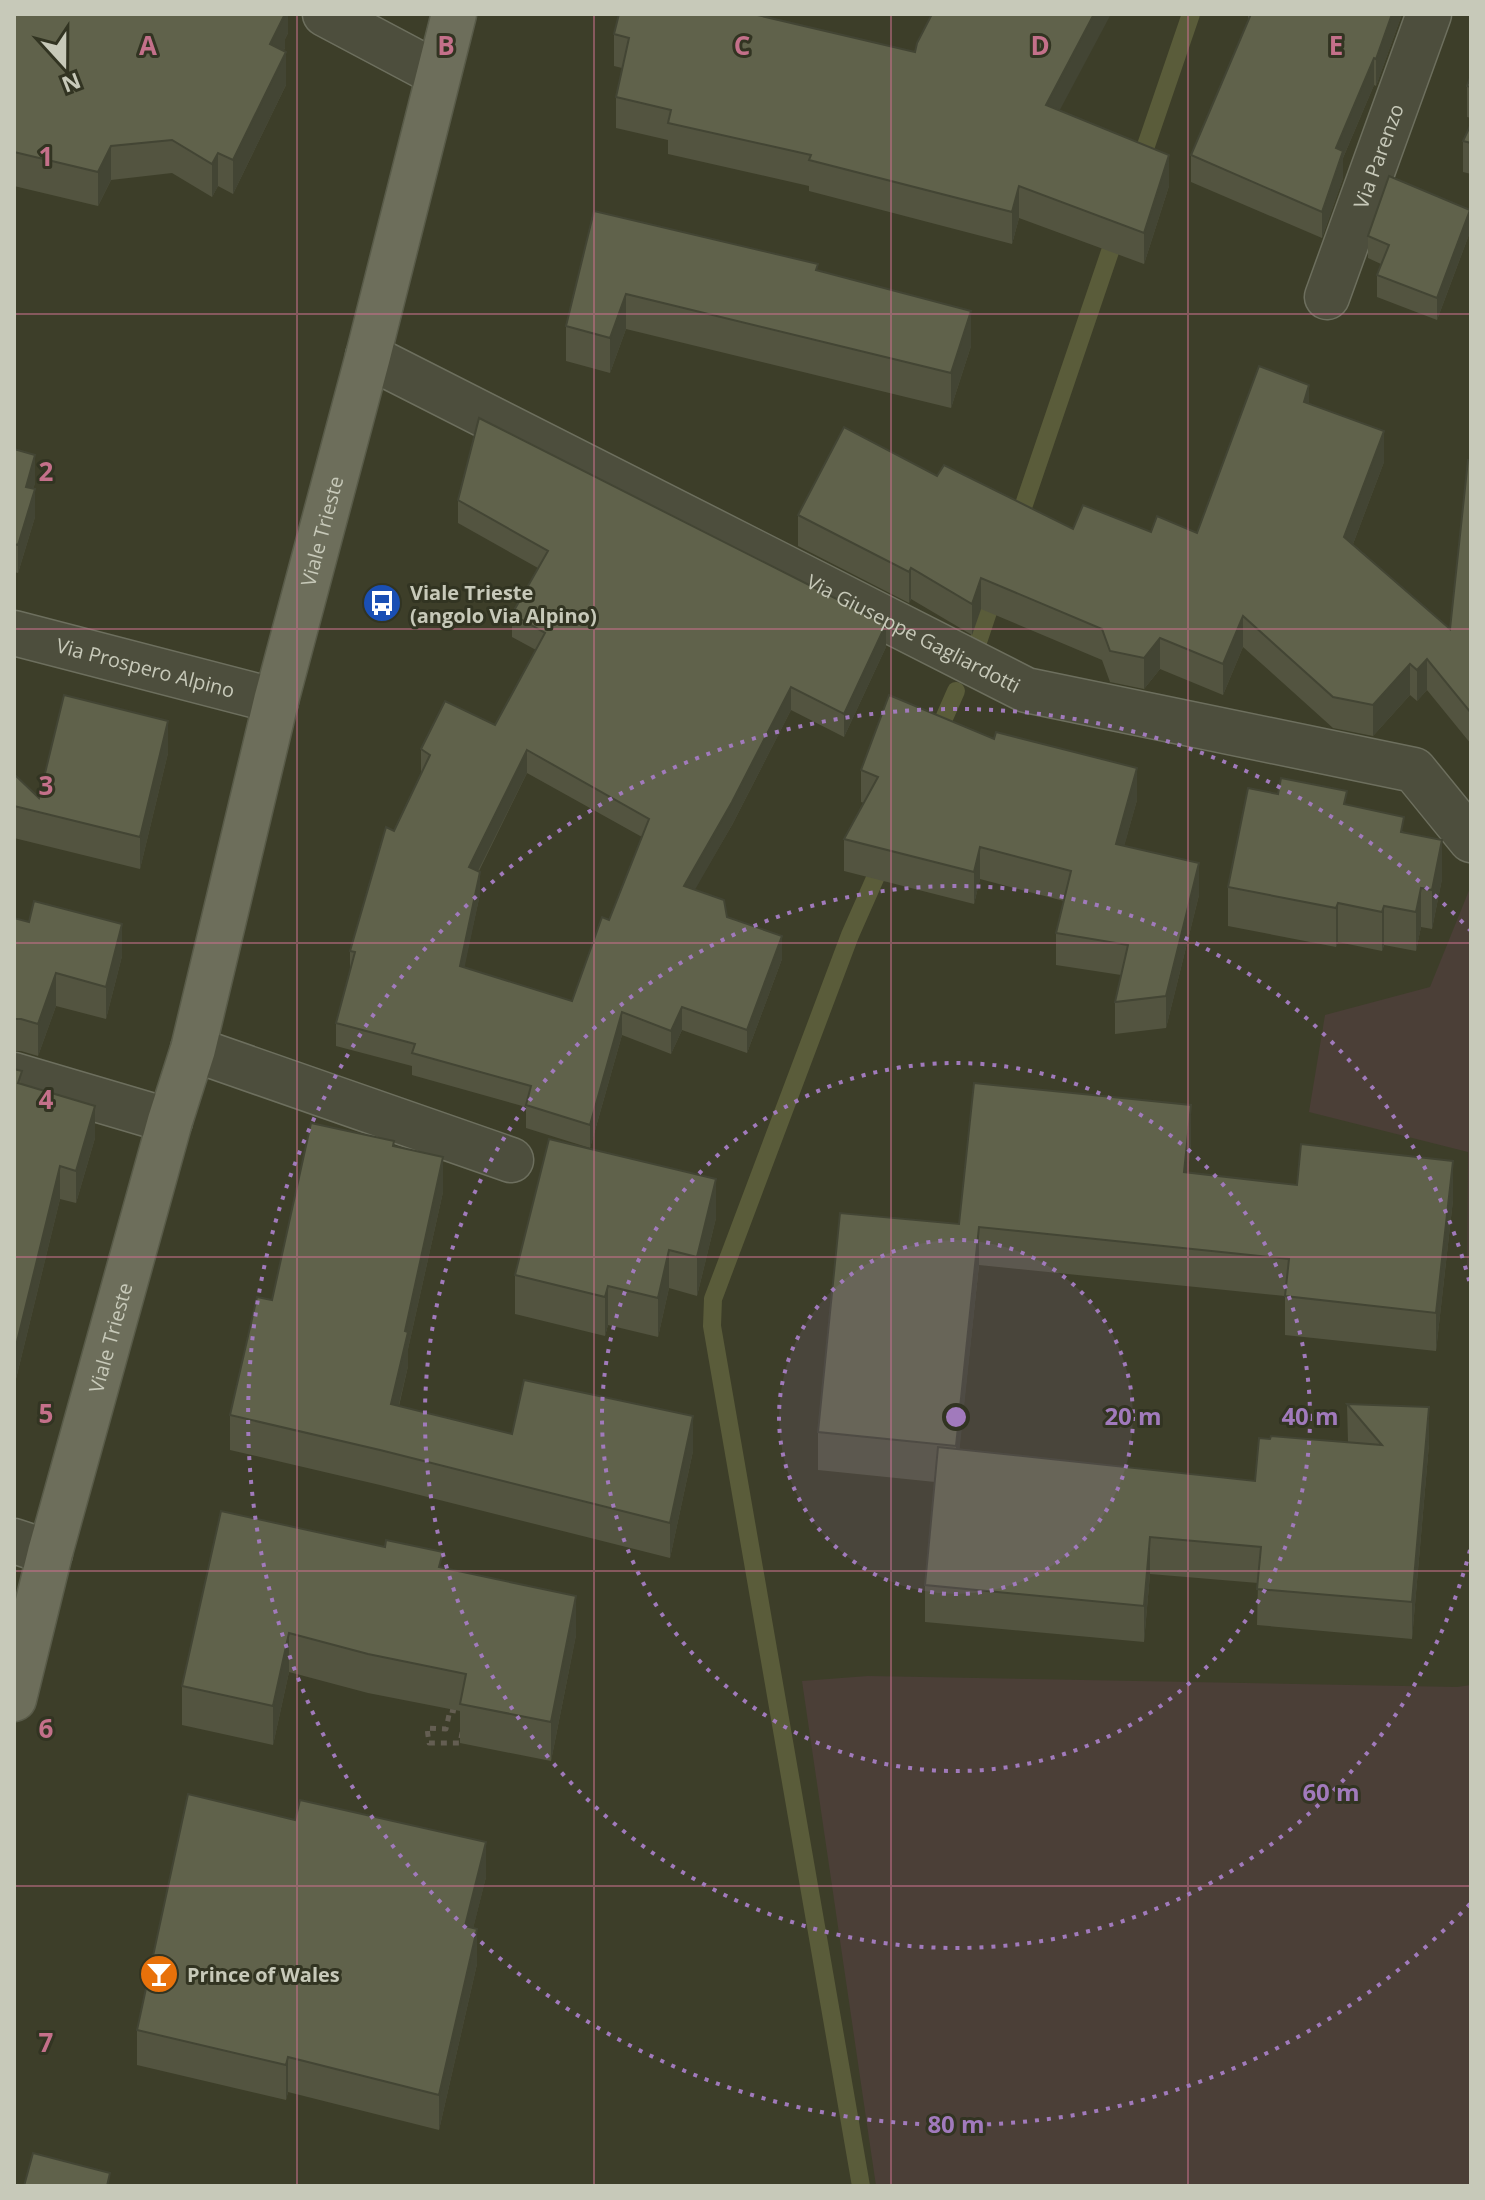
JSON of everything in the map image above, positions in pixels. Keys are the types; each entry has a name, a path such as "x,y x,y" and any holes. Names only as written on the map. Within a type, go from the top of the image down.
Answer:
{"main road":[{"name":"Viale Trieste","path":"14,1699 32,1547 193,1049 276,701 368,356 454,14"}],"street":[{"path":"325,14 438,74"},
{"name":"Via Parenzo","path":"1327,297 1429,14"},
{"name":"Via Giuseppe Gagliardotti","path":"368,356 1026,690 1414,770 1471,840"},
{"name":"Via Prospero Alpino","path":"14,633 276,701"},
{"path":"193,1049 511,1160"},
{"path":"14,1075 170,1121"}],"path":[{"path":"450,1710 466,1713 460,1743 429,1743 427,1728 446,1729 450,1710"}],"shaded area":[{"path":"1470,888 1471,1270 1467,1270 1468,1152 1309,1112 1325,1015 1430,987"},
{"path":"868,1676 1471,1685 1471,2186 876,2186 802,1681"}],"building":[{"path":"14,14 285,14 270,44 286,52 233,160 218,153 212,164 172,140 111,146 98,172 14,152"},
{"path":"619,14 753,14 915,52 932,14 1094,14 1046,105 1169,155 1144,233 1019,186 1012,212 809,160 811,155 668,123 671,110 616,97 629,38 614,34"},
{"path":"1251,14 1392,14 1376,59 1336,148 1343,151 1322,212 1191,155"},
{"path":"1471,124 1471,143 1463,141"},
{"path":"1389,176 1470,210 1437,298 1377,275 1389,245 1368,236"},
{"path":"594,211 818,264 816,270 971,311 951,373 626,294 610,338 566,326"},
{"path":"1259,366 1309,385 1304,402 1384,431 1344,537 1450,629 1468,460 1471,460 1471,713 1427,659 1417,670 1410,664 1373,705 1333,697 1243,616 1223,664 1160,638 1144,658 1110,651 1102,629 981,578 972,604 911,568 909,572 798,515 844,427 937,476 944,465 1073,529 1083,505 1151,532 1157,516 1197,533"},
{"path":"479,418 886,624 844,714 791,687 732,802 684,886 724,900 727,917 782,936 747,1030 682,1007 671,1031 622,1012 590,1125 526,1105 531,1086 412,1053 415,1044 336,1023 355,952 350,951 386,827 394,831 430,755 421,749 445,701 495,725 545,633 512,614 548,551 458,500","holes":["527,750 649,819 609,920 602,917 572,1001 460,966 480,872 469,867"]},
{"path":"14,449 35,455 26,487 35,489 18,545 14,544"},
{"path":"64,695 168,721 140,837 14,806 14,774 39,798"},
{"path":"889,695 994,739 996,732 1137,768 1116,844 1199,863 1166,996 1115,1002 1128,945 1056,933 1071,871 980,847 974,872 844,839 878,777 861,770"},
{"path":"1281,778 1347,791 1344,804 1404,817 1401,832 1442,840 1432,890 1421,888 1416,912 1384,906 1382,912 1338,903 1336,908 1228,887 1248,788 1278,794"},
{"path":"34,901 122,924 106,987 56,973 38,1024 14,1019 14,918 29,922"},
{"path":"14,1069 22,1071 18,1083 95,1106 76,1171 60,1166 14,1354"},
{"path":"974,1083 1191,1105 1184,1172 1297,1185 1301,1144 1453,1161 1436,1313 1285,1296 1289,1259 979,1227 956,1446 818,1432 840,1213 959,1224"},
{"path":"311,1123 394,1141 393,1146 443,1157 391,1404 512,1434 524,1380 693,1416 670,1523 230,1415 257,1297 272,1300"},
{"path":"549,1139 716,1179 697,1257 669,1250 658,1298 608,1286 605,1297 515,1275"},
{"path":"1347,1404 1429,1407 1412,1602 1257,1589 1261,1547 1150,1537 1144,1606 925,1585 938,1447 1255,1481 1259,1438 1270,1439 1271,1436 1382,1445"},
{"path":"221,1511 385,1547 386,1540 443,1552 439,1567 576,1596 551,1722 460,1704 466,1674 368,1654 289,1633 273,1706 182,1686"},
{"path":"188,1794 295,1820 300,1800 486,1842 465,1926 477,1929 439,2095 288,2057 286,2065 137,2030"},
{"path":"33,2153 110,2173 107,2186 24,2186"}],"waterway":[{"path":"1138,169 1191,14"},
{"path":"1016,528 1117,231"},
{"path":"977,645 995,591"},
{"path":"935,739 956,691"},
{"path":"861,2186 712,1326 713,1299 850,935 884,858"}],"place":[{"name":"Viale Trieste (angolo Via Alpino)","path":"382,603"},
{"name":"Prince of Wales","path":"159,1974"}]}
